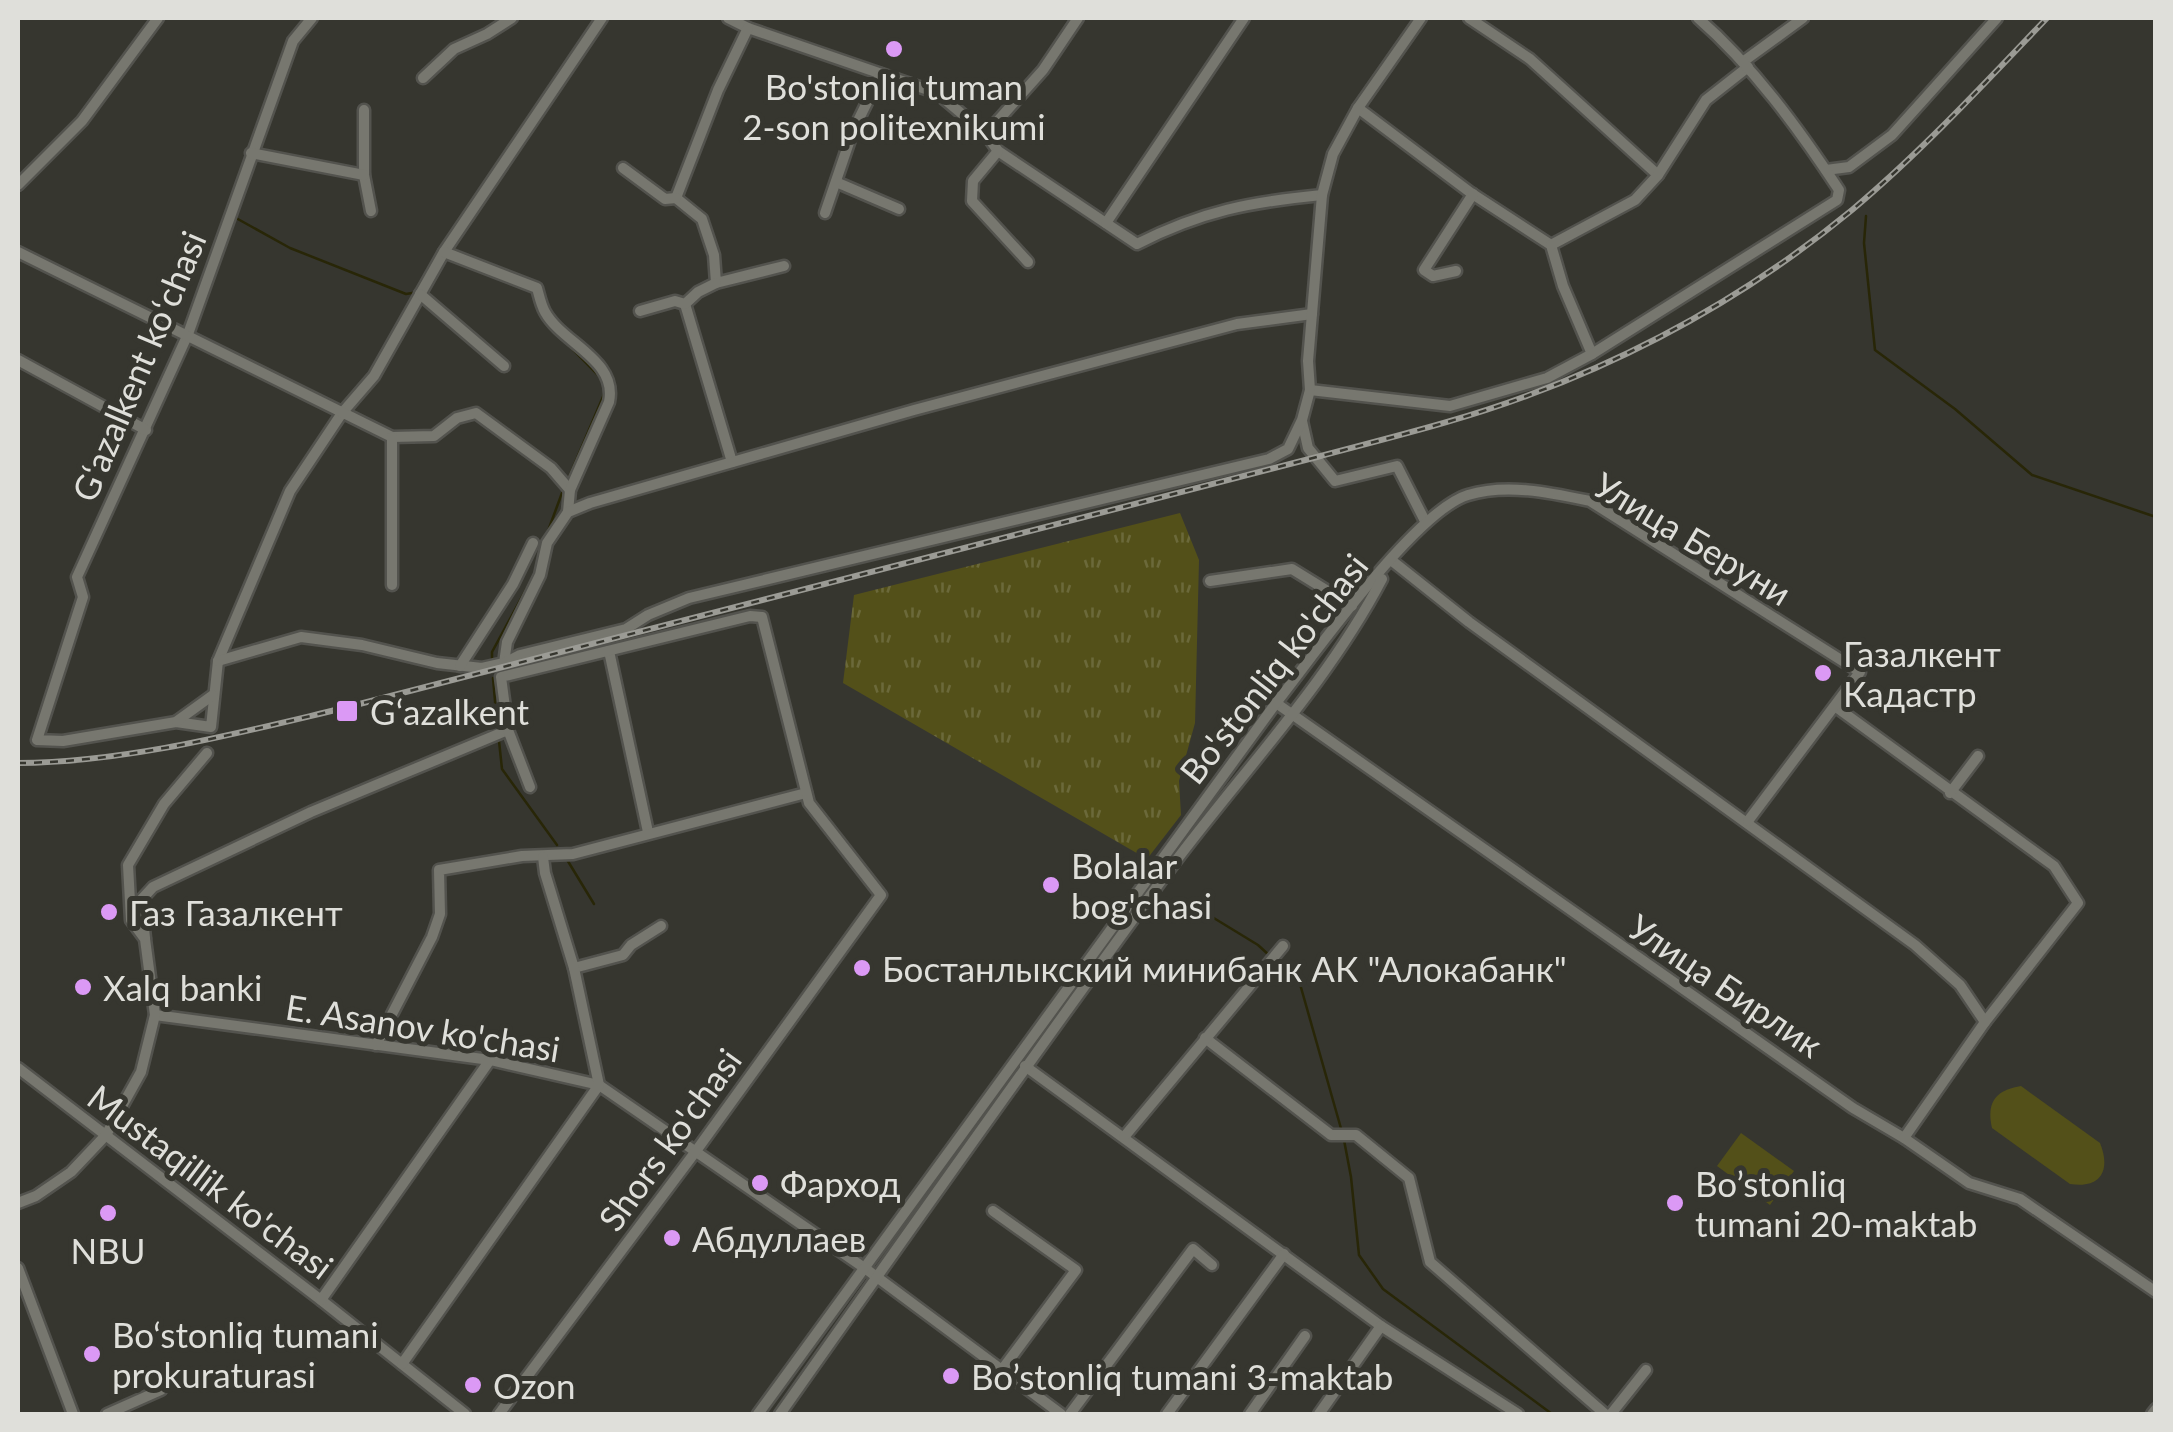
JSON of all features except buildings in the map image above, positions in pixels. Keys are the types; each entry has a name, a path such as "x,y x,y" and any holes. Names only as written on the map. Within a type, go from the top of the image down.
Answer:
{"street":[{"path":"18,185 82,121 158,18"},
{"name":"Gʻazalkent koʻchasi","path":"176,722 63,740 37,740 83,596 77,578 188,334 293,42 312,18"},
{"path":"423,78 454,50 512,18"},
{"path":"176,722 211,727 218,661 290,491 342,413 374,376 444,252 602,18"},
{"path":"728,18 937,93 986,134 998,151 1137,244 1182,221 1252,202 1322,195"},
{"path":"986,134 1043,70 1078,18"},
{"path":"1106,223 1244,18"},
{"path":"218,661 301,637 362,645 437,664 482,668 626,629 688,598 1268,459 1288,449 1310,390 1308,361 1322,195 1333,154 1358,108 1422,18"},
{"path":"1469,18 1530,59 1658,174"},
{"path":"1310,390 1450,406 1547,378 1592,354 1838,200 1840,190 1746,64 1698,18"},
{"path":"1552,245 1634,200 1658,174 1706,100 1804,18"},
{"path":"1826,170 1849,167 1892,135 1997,18"},
{"path":"676,198 718,90 748,28"},
{"path":"825,213 854,132 881,74"},
{"path":"1358,108 1473,194 1552,245 1563,286 1592,354"},
{"path":"364,110 364,174 371,211"},
{"path":"998,151 973,181 972,201 1028,262"},
{"path":"252,153 364,174"},
{"path":"624,168 665,199 676,198 702,219 714,255 716,283"},
{"path":"836,182 900,209"},
{"path":"1456,271 1433,276 1424,270 1473,194"},
{"path":"18,252 392,436 434,436 457,418 476,413 551,468 570,490"},
{"path":"444,252 537,288 546,314 606,376 611,394 570,490 568,512 548,543 540,574 507,642 504,663"},
{"path":"684,304 716,283 784,266"},
{"path":"420,294 504,366"},
{"path":"640,311 675,301 684,304"},
{"path":"684,304 732,462"},
{"path":"568,512 914,410 1237,324 1312,314"},
{"path":"18,360 146,430"},
{"path":"1302,420 1308,448 1335,481 1397,466 1425,521"},
{"path":"392,436 392,585"},
{"name":"Улица Беруни","path":"1392,560 1425,521 1466,495 1547,492 1590,501 1860,672 1836,707"},
{"path":"460,666 513,584 533,543"},
{"path":"1392,560 1470,622 1748,821 1937,964 1960,985 1985,1022"},
{"name":"Bo'stonliq ko'chasi","path":"758,1414 1276,703 1392,560"},
{"name":"Bo'stonliq ko'chasi","path":"780,1414 1175,863 1292,714 1364,614 1392,560"},
{"path":"1210,582 1292,569 1352,606"},
{"path":"376,1044 432,938 440,914 439,870 522,856 574,854 806,793 762,618 750,616 501,678 508,730 530,787"},
{"path":"608,651 648,832"},
{"path":"176,722 212,695"},
{"name":"Улица Бирлик","path":"1276,703 1853,1108 1904,1138 1968,1184 2020,1199 2156,1292"},
{"path":"1748,821 1836,707 2054,866 2078,903 1985,1022 1904,1138"},
{"path":"18,1203 72,1172 106,1136 141,1072 156,1015 141,900 153,887 311,812 508,730"},
{"path":"145,939 131,920 128,866 164,804 206,754"},
{"path":"1950,793 1978,756"},
{"name":"Shors ko'chasi","path":"499,1414 881,894 809,803 806,793"},
{"path":"402,1364 599,1085 574,968 543,856"},
{"path":"574,968 623,955 631,945 661,926"},
{"path":"1124,1136 1281,948"},
{"name":"E. Asanov ko'chasi","path":"156,1015 490,1060 599,1085 876,1276 1062,1414"},
{"path":"1205,1038 1330,1135 1356,1135 1409,1178 1430,1262 1608,1414 1646,1370"},
{"path":"1016,1058 1381,1326 1518,1414"},
{"path":"321,1300 490,1060"},
{"name":"Mustaqillik ko'chasi","path":"18,1068 465,1414"},
{"path":"993,1211 1076,1270 1001,1371"},
{"path":"1070,1414 1193,1250 1212,1266"},
{"path":"1168,1414 1284,1254"},
{"path":"18,1268 73,1414"},
{"path":"1319,1414 1381,1326"},
{"path":"1250,1414 1305,1336"},
{"path":"107,1414 161,1390"}],"green space":[{"path":"1180,513 1199,560 1195,723 1179,781 1181,815 1147,859 843,683 854,595"},
{"path":"2021,1086 2100,1143 2104,1162 2101,1176 2089,1184 2070,1184 1992,1128 1990,1111 1995,1099"},
{"path":"1741,1133 1794,1171 1770,1205 1717,1166"}],"waterway":[{"path":"1866,216 1864,243 1875,350 1955,409 2032,475 2156,517"},
{"path":"236,218 290,248 406,294 412,293"},
{"path":"438,273 447,259"},
{"path":"547,323 602,379 605,392 569,477"},
{"path":"545,539 562,493"},
{"path":"492,661 492,652 536,571"},
{"path":"493,678 497,724"},
{"path":"499,741 502,769 557,845"},
{"path":"566,858 594,904"},
{"path":"1181,898 1270,956"},
{"path":"1276,962 1300,984 1342,1132"},
{"path":"1344,1140 1359,1255 1383,1289 1552,1414"}],"railway":[{"path":"18,763 140,752 340,709 1370,443 1529,395 1615,359 1698,316 1815,239 1903,164 2047,18"}],"place":[{"name":"Bo'stonliq tuman 2-son politexnikumi","path":"894,49"},
{"name":"Газалкент Кадастр","path":"1823,673"},
{"name":"Gʻazalkent","path":"347,711"},
{"name":"Bolalar bog'chasi","path":"1051,885"},
{"name":"Газ Газалкент","path":"109,912"},
{"name":"Бостанлыкский минибанк АК \"Алокабанк\"","path":"862,968"},
{"name":"Xalq banki","path":"83,987"},
{"name":"Фарход","path":"760,1183"},
{"name":"Bo’stonliq tumani 20-maktab","path":"1675,1203"},
{"name":"NBU","path":"108,1213"},
{"name":"Абдуллаев","path":"672,1238"},
{"name":"Bo‘stonliq tumani prokuraturasi","path":"92,1354"},
{"name":"Bo’stonliq tumani 3-maktab","path":"951,1376"},
{"name":"Ozon","path":"473,1385"}]}
